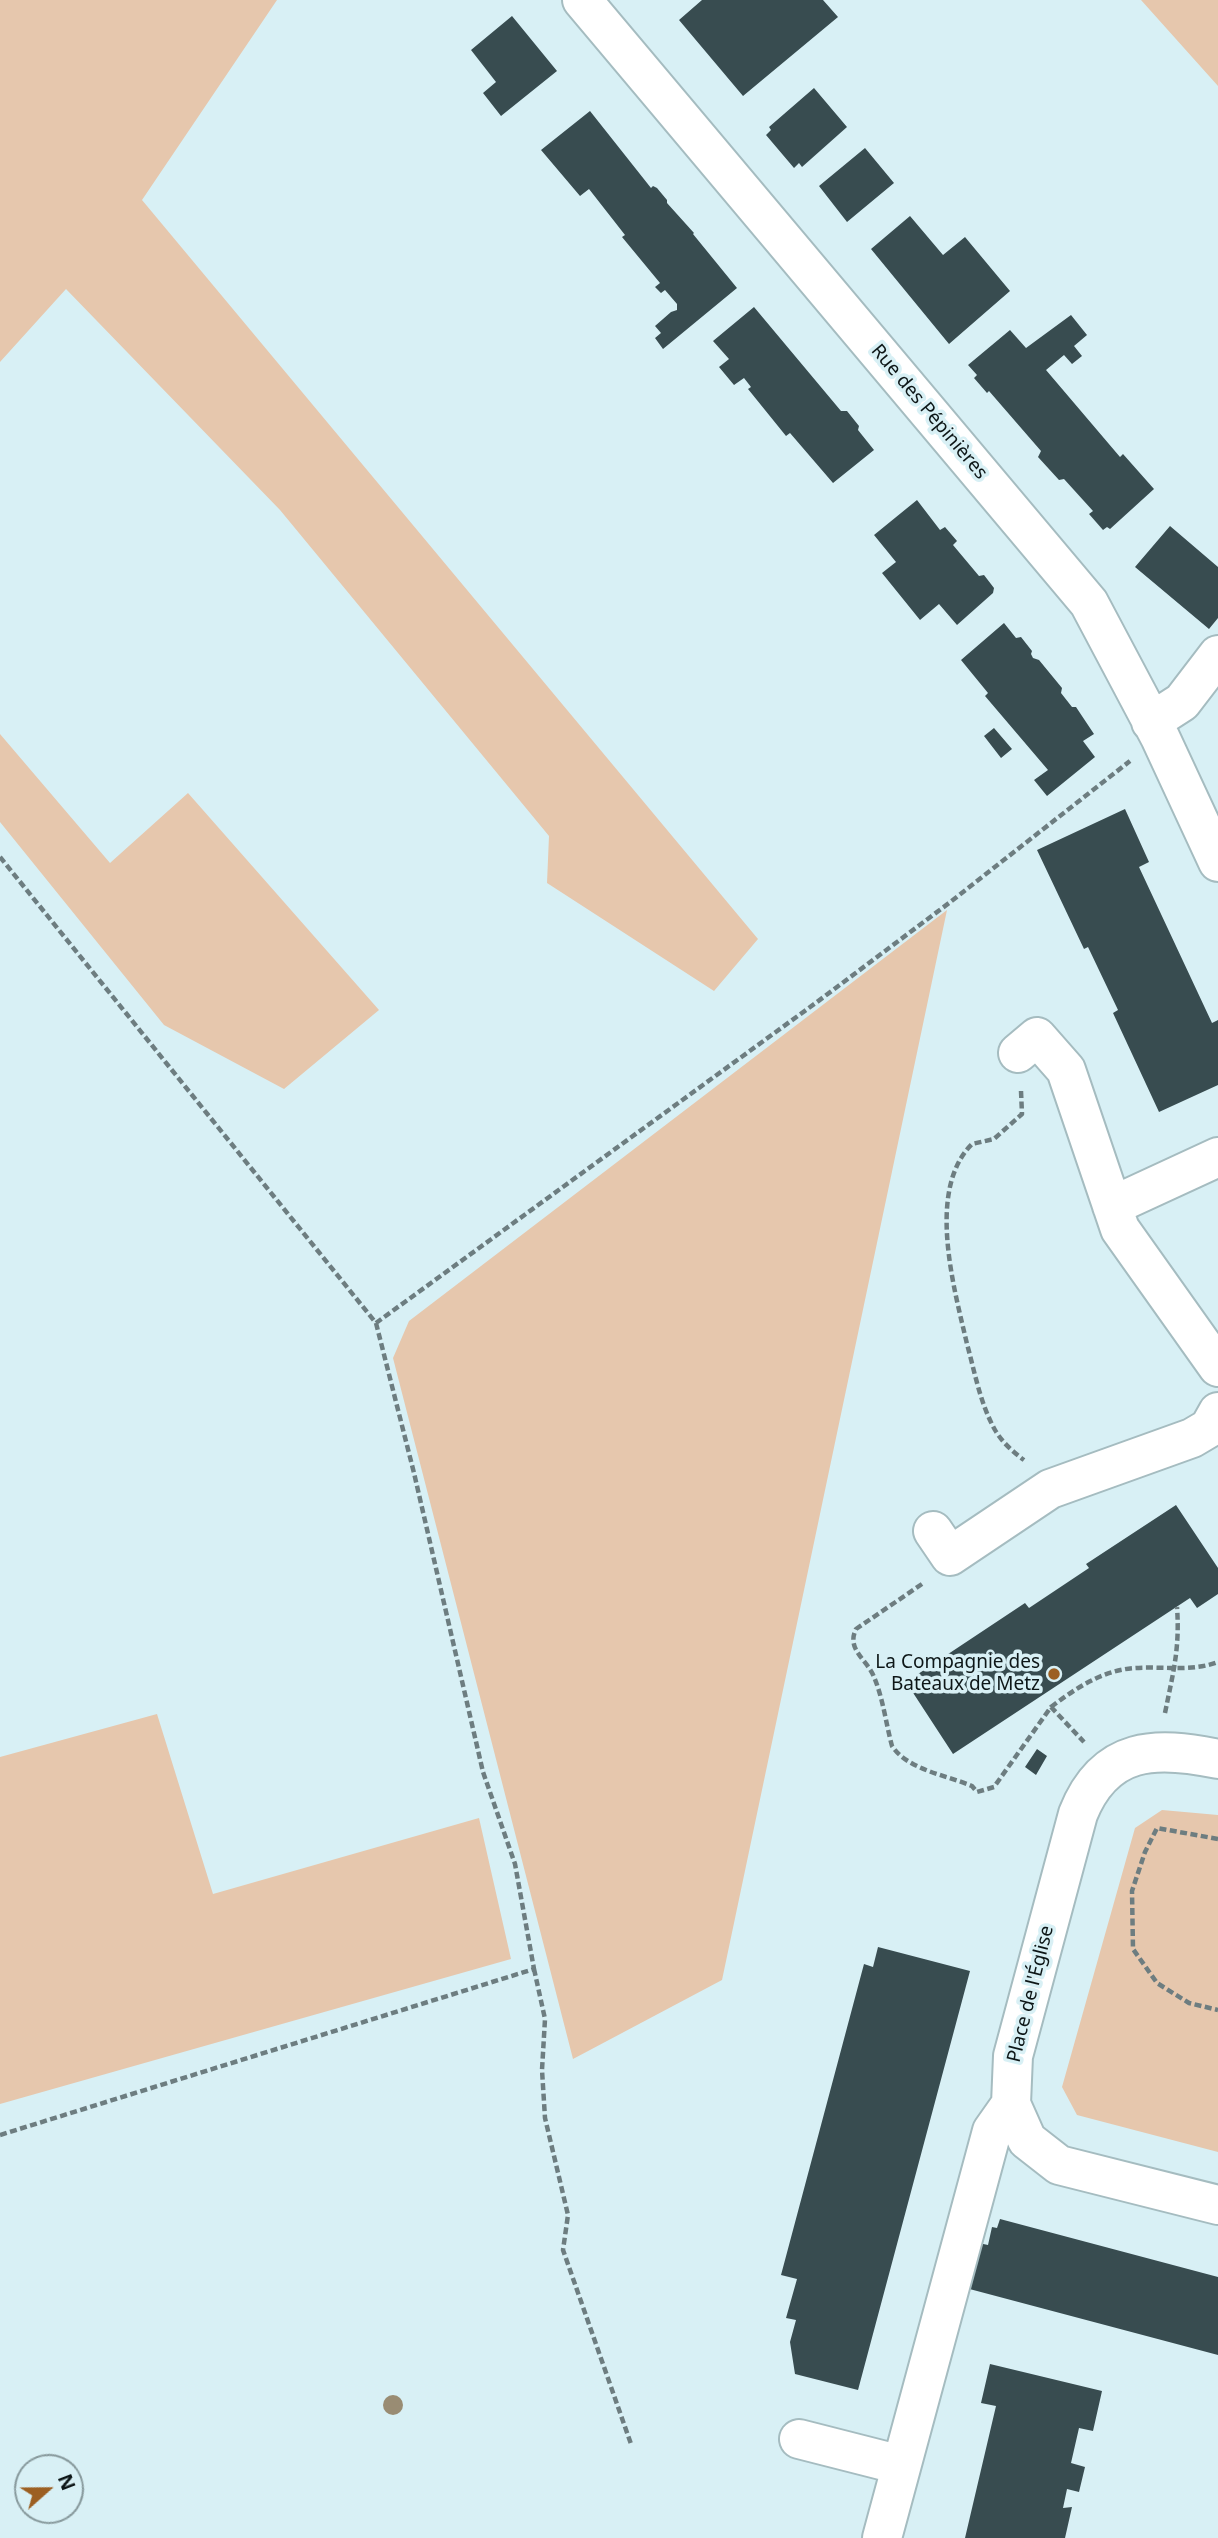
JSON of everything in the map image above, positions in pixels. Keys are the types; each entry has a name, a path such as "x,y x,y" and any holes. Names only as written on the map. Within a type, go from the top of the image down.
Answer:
{"street":[{"name":"Rue des Pépinières","path":"582,0 1089,603 1155,730 1218,862"},
{"path":"1155,730 1182,702 1218,655"},
{"path":"1018,1053 1037,1037 1066,1070 1119,1229 1218,1367"},
{"path":"1112,1206 1218,1157"},
{"path":"941,1543 1050,1489 1192,1438 1209,1428 1218,1412"},
{"name":"Place de l'Église","path":"1218,1759 1182,1752 1158,1751 1133,1756 1109,1768 1087,1790 1078,1814 1013,2056 1011,2104 1027,2140 1059,2165 1218,2206"},
{"path":"882,2538 992,2131 1011,2104"},
{"path":"799,2439 901,2465"}],"path":[{"path":"376,1323 949,903 1155,730"},
{"path":"0,857 376,1323 414,1473 483,1772 514,1864 545,2019 542,2070 545,2118 568,2215 563,2250 631,2444"},
{"path":"1018,1053 1022,1114 994,1139 972,1144 965,1150 954,1169 948,1204 948,1236 953,1285 979,1391 990,1420 1003,1442 1036,1468 1050,1489"},
{"path":"941,1543 923,1583 856,1629 852,1638 853,1647 874,1676 892,1746 898,1755 908,1762 972,1786 977,1792 994,1787 1051,1707 1098,1676 1133,1668 1176,1668 1218,1662"},
{"path":"1158,1751 1176,1668 1179,1634 1177,1607"},
{"path":"1051,1707 1109,1768"},
{"path":"1218,1839 1157,1828 1132,1891 1133,1949 1157,1983 1189,2003 1218,2010"},
{"path":"0,2135 534,1969"}],"shaded area":[{"path":"0,0 277,0 142,200 758,939 714,991 547,883 549,836 280,510 66,289 0,362"},
{"path":"1141,0 1218,0 1218,86"},
{"path":"0,734 110,863 188,793 379,1010 284,1089 164,1025 0,822"},
{"path":"947,910 722,1980 573,2059 393,1358 409,1321"},
{"path":"157,1714 213,1894 479,1818 511,1959 0,2104 0,1757"},
{"path":"1162,1810 1218,1815 1218,2152 1077,2115 1062,2087 1135,1828"}],"building":[{"path":"702,0 823,0 838,17 743,96 679,20"},
{"path":"512,16 557,71 501,116 483,93 496,82 471,50"},
{"path":"814,88 847,127 802,167 799,163 794,168 766,135 771,130 769,127"},
{"path":"590,111 651,188 657,188 667,200 737,288 663,349 655,338 661,333 655,326 677,310 677,304 665,290 661,293 655,287 660,283 622,237 625,235 589,189 580,196 541,150"},
{"path":"865,148 894,183 847,222 819,186"},
{"path":"910,216 943,255 965,237 1010,291 949,344 871,249"},
{"path":"754,307 841,411 847,411 874,450 833,483 790,433 786,436 748,389 751,387 744,378 734,385 719,367 729,359 713,341"},
{"path":"1071,315 1087,335 1074,346 1082,356 1072,364 1064,355 1046,370 1120,457 1123,454 1154,489 1110,529 1107,527 1103,530 1089,514 1093,511 1064,479 1059,480 1038,457 1041,451 989,391 987,393 974,378 977,375 968,365 1010,330 1026,348"},
{"path":"917,500 940,530 945,527 957,541 953,545 979,576 984,575 994,588 993,593 957,625 939,604 920,620 882,573 896,562 874,535"},
{"path":"1170,526 1218,567 1218,618 1209,629 1135,567"},
{"path":"1004,623 1016,638 1021,637 1032,651 1033,658 1039,660 1062,688 1061,693 1072,707 1076,707 1094,734 1083,741 1095,757 1047,796 1034,780 1048,770 985,696 988,693 961,660"},
{"path":"994,728 1012,749 1001,758 984,736"},
{"path":"1125,809 1149,862 1139,867 1212,1023 1218,1020 1218,1085 1159,1112 1113,1013 1118,1010 1088,947 1084,949 1037,850"},
{"path":"1176,1505 1218,1568 1218,1594 1197,1608 1190,1598 953,1754 906,1682 1025,1603 1029,1608 1089,1568 1086,1564"},
{"path":"1037,1749 1047,1756 1036,1775 1025,1767"},
{"path":"878,1947 970,1971 858,2390 795,2374 790,2342 796,2320 786,2318 797,2279 781,2275 864,1964 873,1967"},
{"path":"1000,2219 1218,2277 1218,2355 962,2287 974,2242 988,2245 992,2227 997,2228"},
{"path":"990,2364 1102,2391 1093,2431 1079,2428 1071,2463 1085,2467 1079,2492 1067,2489 1063,2508 1072,2507 1065,2538 965,2538 996,2406 981,2403"}],"place":[{"name":"La Compagnie des Bateaux de Metz","path":"1054,1674"}]}
